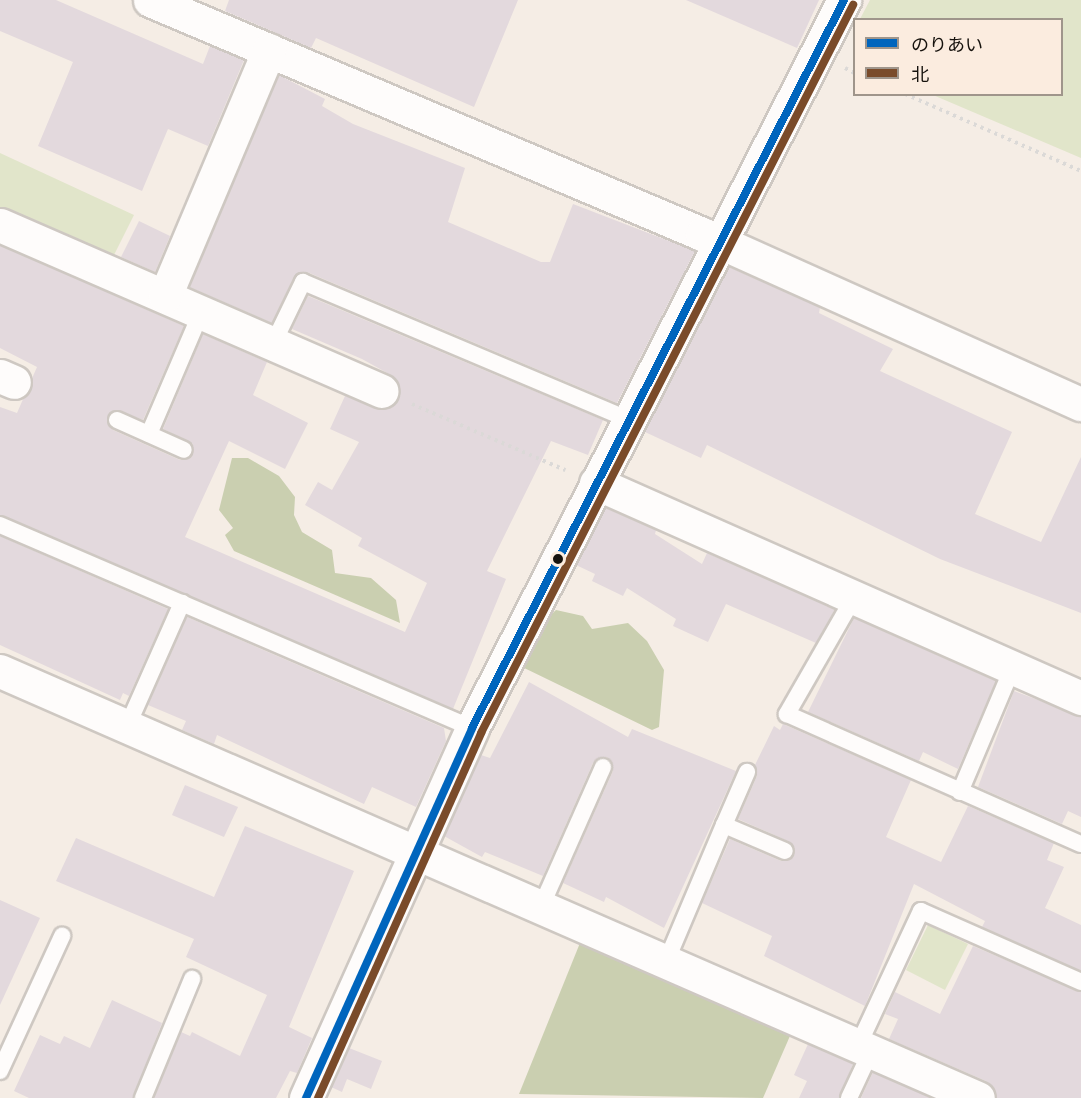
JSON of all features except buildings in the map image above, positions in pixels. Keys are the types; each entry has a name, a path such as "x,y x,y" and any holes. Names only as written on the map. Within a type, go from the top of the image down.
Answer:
{"street":[{"path":"150,0 722,243 1081,404"},
{"path":"310,1097 413,852 472,728 596,483 722,243 840,1"},
{"path":"165,296 269,50"},
{"path":"0,225 165,296 201,315 381,391"},
{"path":"596,483 853,599 1081,698"},
{"path":"0,671 978,1098"}],"lane":[{"path":"273,344 303,282 630,420"},
{"path":"149,434 201,315"},
{"path":"117,420 184,450"},
{"path":"0,525 472,728"},
{"path":"853,599 787,714 1081,844"},
{"path":"127,727 182,603"},
{"path":"960,792 1012,669"},
{"path":"541,907 603,767"},
{"path":"666,962 747,772"},
{"path":"724,825 785,851"},
{"path":"849,1098 865,1048 921,911 1081,982"},
{"path":"0,1071 62,936"},
{"path":"143,1098 192,979"}],"path":[{"path":"910,96 1081,171"},
{"path":"381,391 596,483"}],"green space":[{"path":"870,0 1081,0 1081,158 935,96 1063,96 1063,18 861,18"},
{"path":"0,153 134,215 112,259 0,209"},
{"path":"232,458 248,458 279,476 295,497 294,515 302,532 332,550 335,573 371,578 396,600 400,623 234,551 225,535 233,528 219,510"},
{"path":"556,610 583,616 592,629 628,623 647,641 664,670 659,727 652,730 516,664 534,631"},
{"path":"928,925 968,944 945,990 906,970"},
{"path":"582,938 793,1029 763,1098 519,1094"}],"transit line":[{"name":"のりあい","path":"306,1098 472,728 844,0"},
{"name":"北","path":"318,1098 481,733 853,5"}]}
